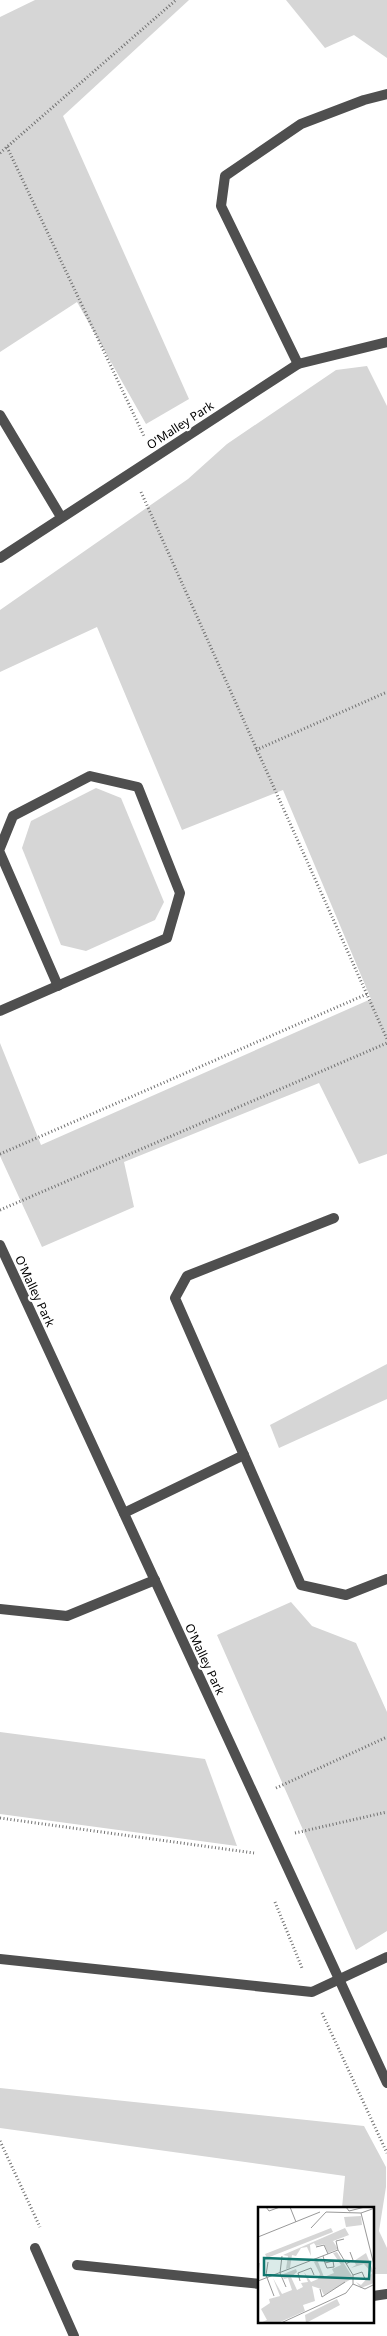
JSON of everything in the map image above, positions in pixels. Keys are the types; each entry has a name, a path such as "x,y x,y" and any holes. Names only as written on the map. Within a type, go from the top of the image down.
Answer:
{"street":[{"path":"298,364 221,206 225,176 301,124 364,100 387,94"},
{"name":"O'Malley Park","path":"0,558 298,364 387,342"},
{"path":"0,415 61,517"},
{"path":"0,848 13,816 90,776 138,787 180,893 167,938 0,1011"},
{"path":"0,853 58,986"},
{"path":"334,1218 187,1276 175,1298 301,1585 346,1595 387,1579"},
{"name":"O'Malley Park","path":"0,1244 387,2083"},
{"path":"124,1512 244,1455"},
{"path":"0,1609 67,1616 155,1580"},
{"path":"0,1959 312,1992 387,1957"},
{"path":"35,2248 74,2336"},
{"path":"77,2265 258,2284"},
{"path":"374,2296 387,2294"}],"path":[{"path":"0,152 176,0"},
{"path":"7,147 154,457"},
{"path":"0,1210 387,1041 132,471"},
{"path":"256,750 387,692"},
{"path":"0,1154 367,994"},
{"path":"255,1797 387,1737"},
{"path":"274,1838 387,1812"},
{"path":"0,1818 256,1853"},
{"path":"273,1896 312,1992 387,2153"}],"shaded area":[{"path":"35,0 189,0 63,116 189,399 146,424 77,302 0,352 0,17"},
{"path":"286,0 387,0 387,58 354,35 325,48"},
{"path":"367,366 387,406 387,1154 359,1164 319,1083 124,1162 134,1207 42,1247 0,1156 0,1043 41,1145 371,999 283,790 182,830 97,627 0,672 0,610 188,479 227,444 336,370"},
{"path":"96,788 121,798 164,902 155,920 86,951 61,945 22,848 31,821"},
{"path":"387,1364 387,1399 279,1448 270,1425"},
{"path":"291,1602 312,1626 356,1643 387,1712 387,1931 356,1950 217,1635"},
{"path":"0,1732 205,1759 237,1846 0,1814"},
{"path":"0,2088 364,2126 386,2167 386,2187 379,2231 387,2248 387,2274 374,2274 374,2207 342,2207 345,2176 0,2128"}]}
